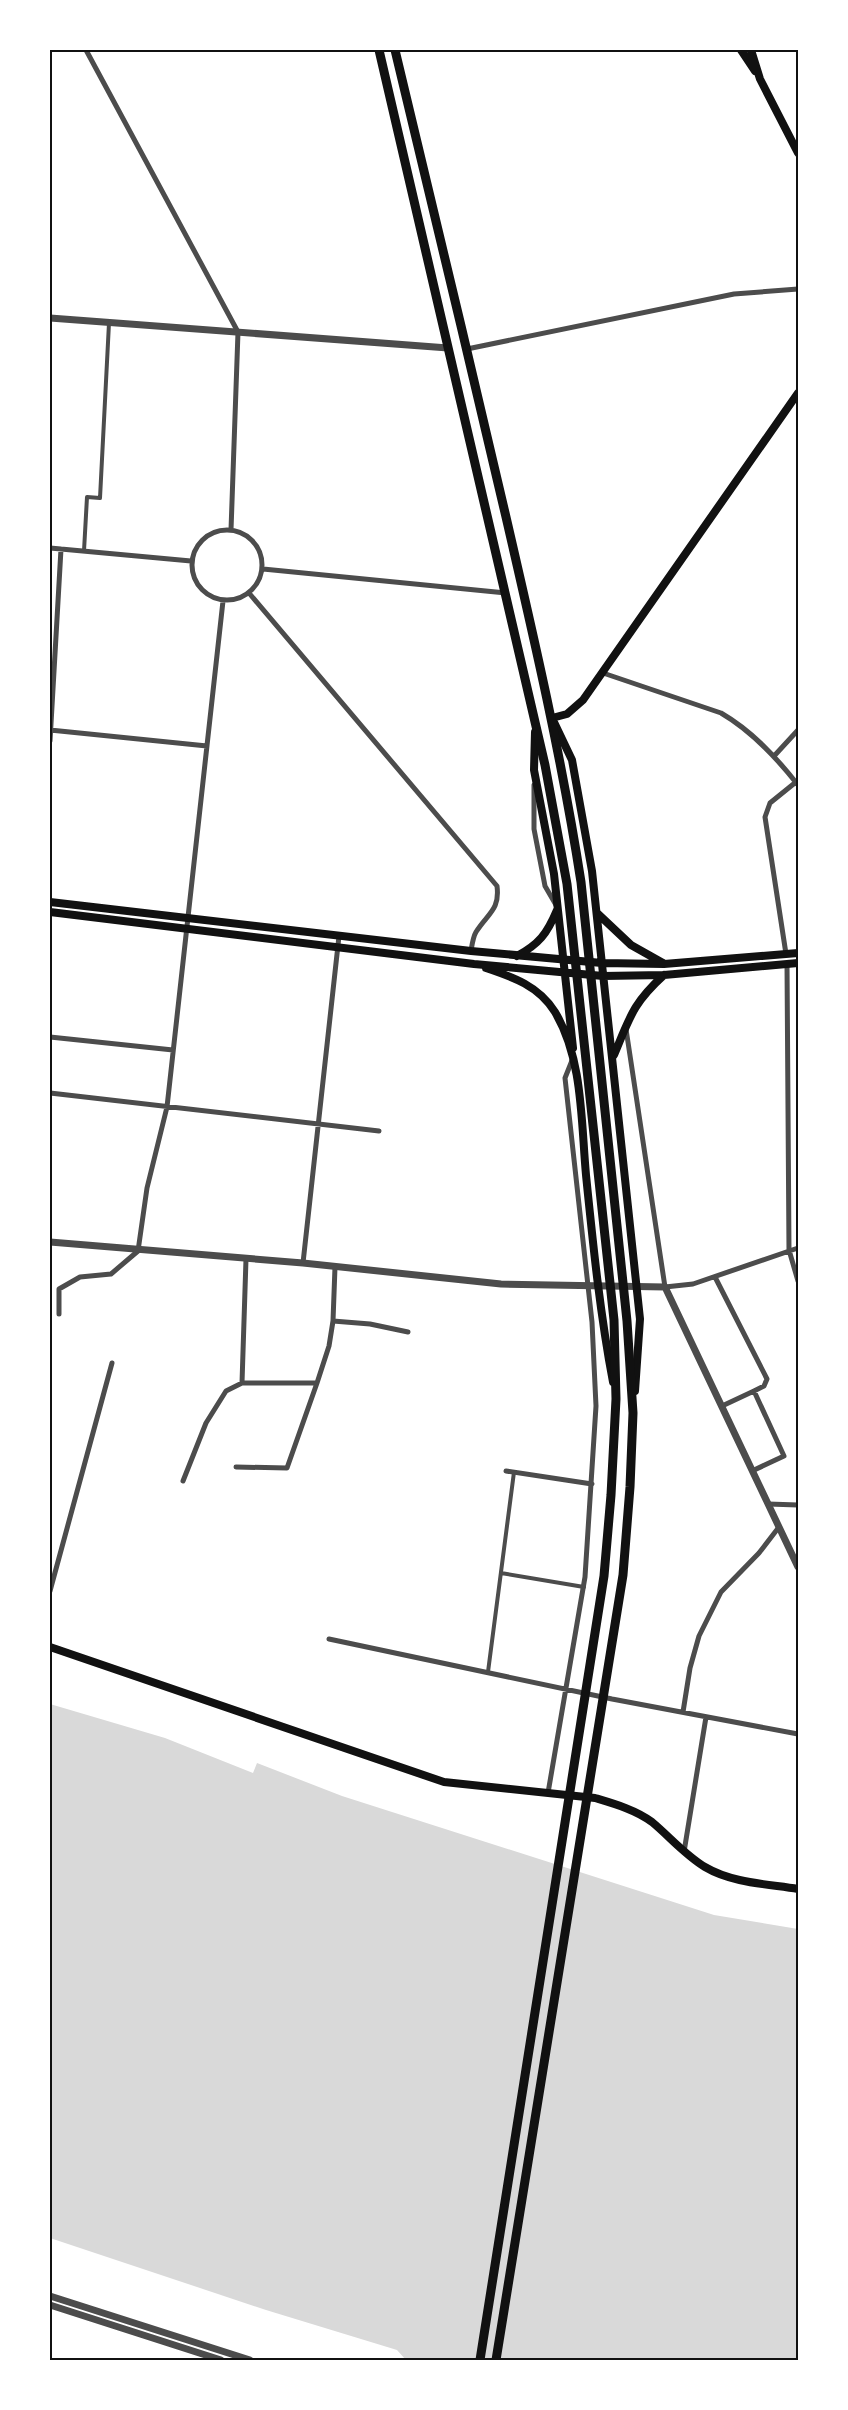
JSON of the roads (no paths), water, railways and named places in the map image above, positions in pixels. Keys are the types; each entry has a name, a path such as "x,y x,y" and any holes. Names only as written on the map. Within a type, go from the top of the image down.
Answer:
{"highway":[{"path":"379,50 535,720 567,884 614,1320 616,1399 611,1495 604,1576 480,2360"},
{"path":"395,50 467,349 552,718 581,882 627,1321 633,1413 623,1576 496,2360"}],"main road":[{"path":"741,50 760,79 798,153"},
{"path":"751,50 760,79"},
{"path":"633,1413 640,1319 592,871 572,760 552,718 567,714 583,700 798,393"},
{"path":"535,720 534,770 554,874 601,1319 616,1399"},
{"path":"50,902 471,951 602,963 664,964 798,953"},
{"path":"517,956 534,947 549,930 558,908"},
{"path":"50,912 474,964 604,976 664,975 798,963"},
{"path":"596,913 631,946 664,964"},
{"path":"474,964 519,980 539,992 555,1012 574,1055"},
{"path":"613,1057 632,1009 644,994 664,975"},
{"path":"50,1647 444,1782 596,1798 619,1805 650,1821 684,1852 704,1867 724,1876 798,1889"}],"street":[{"path":"86,50 238,332 231,530"},
{"path":"467,349 734,294 798,289"},
{"path":"50,318 448,348"},
{"path":"84,551 86,497 100,498 109,323"},
{"path":"231,530 242,533 255,543 262,558 263,569 256,586 249,593 241,598 223,600 208,594 196,583 191,561 200,541 209,534 231,530"},
{"path":"50,548 191,561"},
{"path":"50,741 53,636 61,549"},
{"path":"263,569 506,593"},
{"path":"249,593 497,886 498,899 494,910 475,933 471,951"},
{"path":"59,1314 59,1289 80,1277 111,1274 138,1251 147,1188 167,1106 223,600"},
{"path":"603,673 721,713 735,721 775,755 797,784 770,803 765,816 786,954"},
{"path":"51,730 207,746"},
{"path":"775,755 798,730"},
{"path":"534,770 534,829 545,886 558,908"},
{"path":"303,1263 339,936"},
{"path":"787,964 789,1250 798,1281"},
{"path":"626,1026 665,1288 798,1566"},
{"path":"50,1037 173,1050"},
{"path":"548,1793 584,1587 596,1406 588,1286 565,1078 574,1055"},
{"path":"50,1093 379,1131"},
{"path":"50,1242 138,1251 303,1263 501,1284 665,1288 693,1284 798,1248"},
{"path":"242,1383 246,1258"},
{"path":"236,1467 287,1468 329,1346 333,1321 335,1267"},
{"path":"715,1277 766,1379 764,1386 722,1406"},
{"path":"333,1321 370,1324 408,1332"},
{"path":"50,1591 112,1363"},
{"path":"183,1481 206,1423 226,1391 242,1383 317,1383"},
{"path":"752,1471 784,1456 754,1391"},
{"path":"506,1471 592,1484"},
{"path":"488,1672 514,1472"},
{"path":"768,1504 798,1504"},
{"path":"683,1712 690,1668 699,1636 721,1592 759,1553 779,1526"},
{"path":"501,1573 584,1587"},
{"path":"329,1639 567,1689 798,1734"},
{"path":"684,1852 706,1717"},
{"path":"50,2296 250,2360"},
{"path":"50,2305 221,2360"}]}
